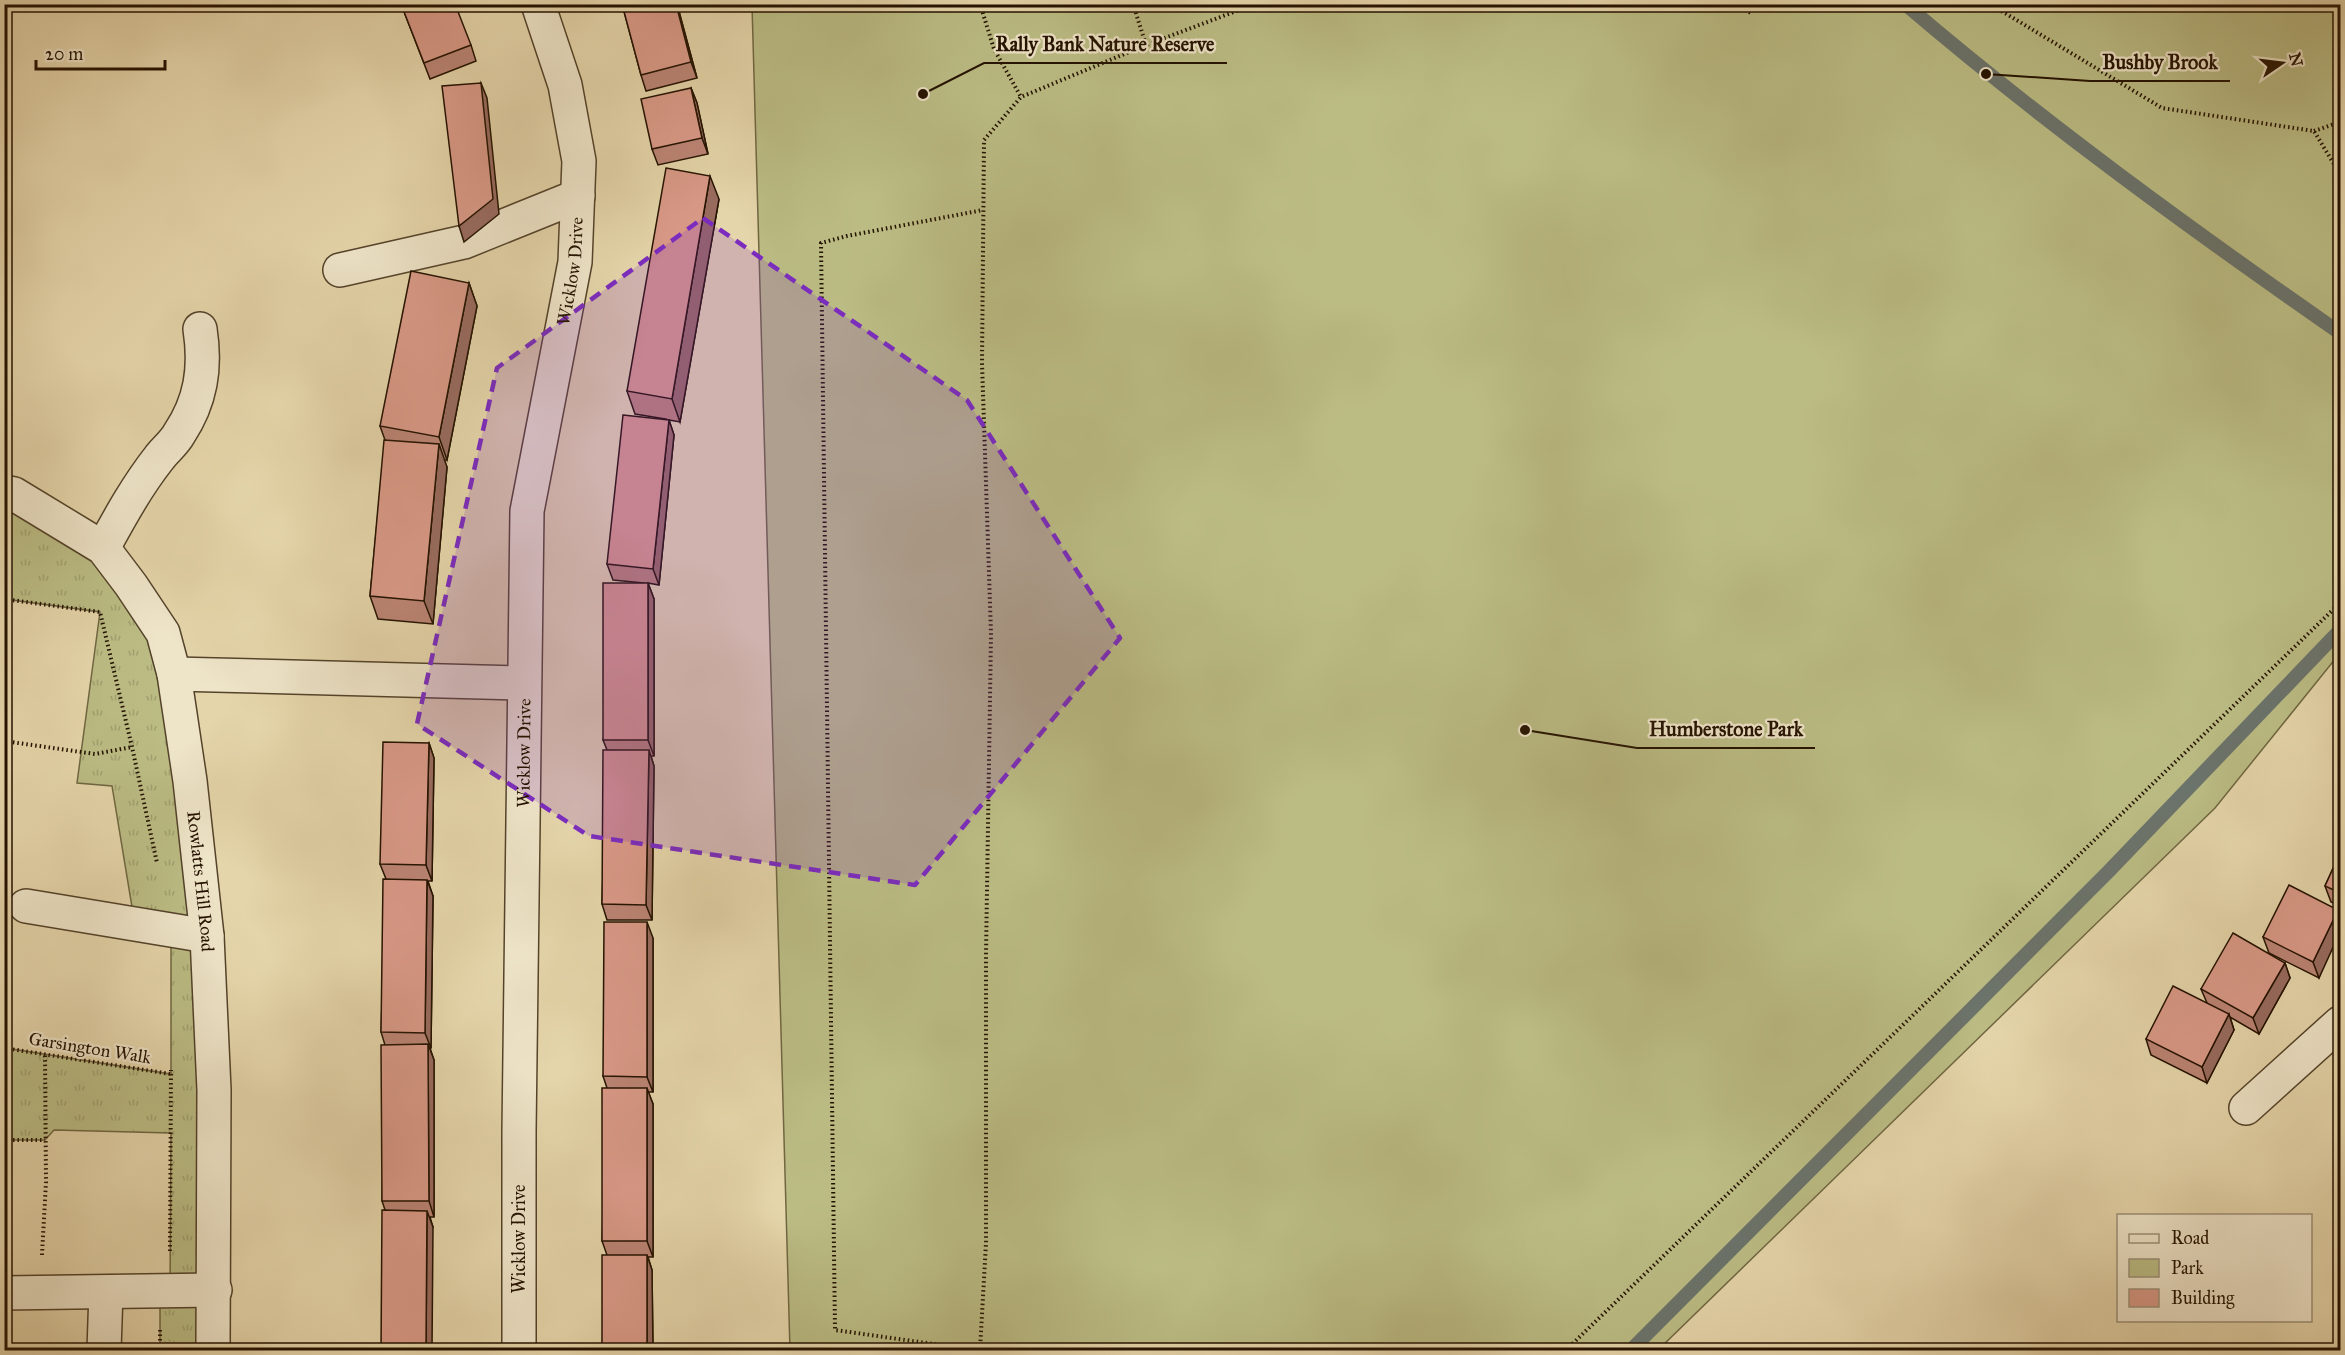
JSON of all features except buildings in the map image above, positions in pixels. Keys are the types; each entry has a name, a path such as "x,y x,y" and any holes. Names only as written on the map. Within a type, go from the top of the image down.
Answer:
{"street":[{"name":"Wicklow Drive","path":"519,1350 527,511 575,262 579,161 566,85 538,4"},
{"path":"340,270 464,242 578,196"},
{"path":"103,548 127,505 159,458 179,435 195,405 201,385 204,355 200,329"},
{"name":"Rowlatts Hill Road","path":"4,492 14,494 103,548 163,633 174,674 190,782 207,936 214,1090 213,1350"},
{"path":"174,674 524,683"},
{"path":"27,906 207,936"},
{"path":"2246,1108 2340,1023"},
{"path":"4,1293 215,1290"},
{"path":"104,1350 106,1292"}],"path":[{"path":"980,4 994,49 1021,97"},
{"path":"1133,4 1146,45"},
{"path":"983,210 821,243 835,1330 978,1350 986,1243 986,954 991,634 982,363 984,140 1021,97 1146,45 1255,4"},
{"path":"1734,4 1751,13 1758,4"},
{"path":"1990,4 2162,108 2314,131 2340,122"},
{"path":"2314,131 2340,174"},
{"path":"4,599 100,612 159,873"},
{"path":"1566,1350 2340,603"},
{"path":"4,741 95,754 132,747"},
{"name":"Garsington Walk","path":"4,1048 171,1074"},
{"path":"41,1293 46,1182 45,1055"},
{"path":"170,1291 171,1062"},
{"path":"4,1140 45,1140"}],"highlighted area":[{"path":"703,218 967,400 1120,638 915,885 589,836 417,724 497,368"}],"green space":[{"path":"752,5 2340,5 2340,653 2215,808 1658,1350 790,1350"},
{"path":"5,492 103,548 163,633 190,781 213,1350 160,1350 160,1291 170,1291 171,1133 54,1130 45,1140 5,1140 5,1048 171,1074 171,932 135,925 112,786 77,783 100,612 5,599"}],"waterway":[{"path":"1905,4 2064,133 2229,255 2340,333"},
{"path":"1631,1350 2109,871 2340,630"}],"place":[{"name":"Bushby Brook","path":"1986,74"},
{"name":"Rally Bank Nature Reserve","path":"923,94"},
{"name":"Humberstone Park","path":"1525,730"}]}
